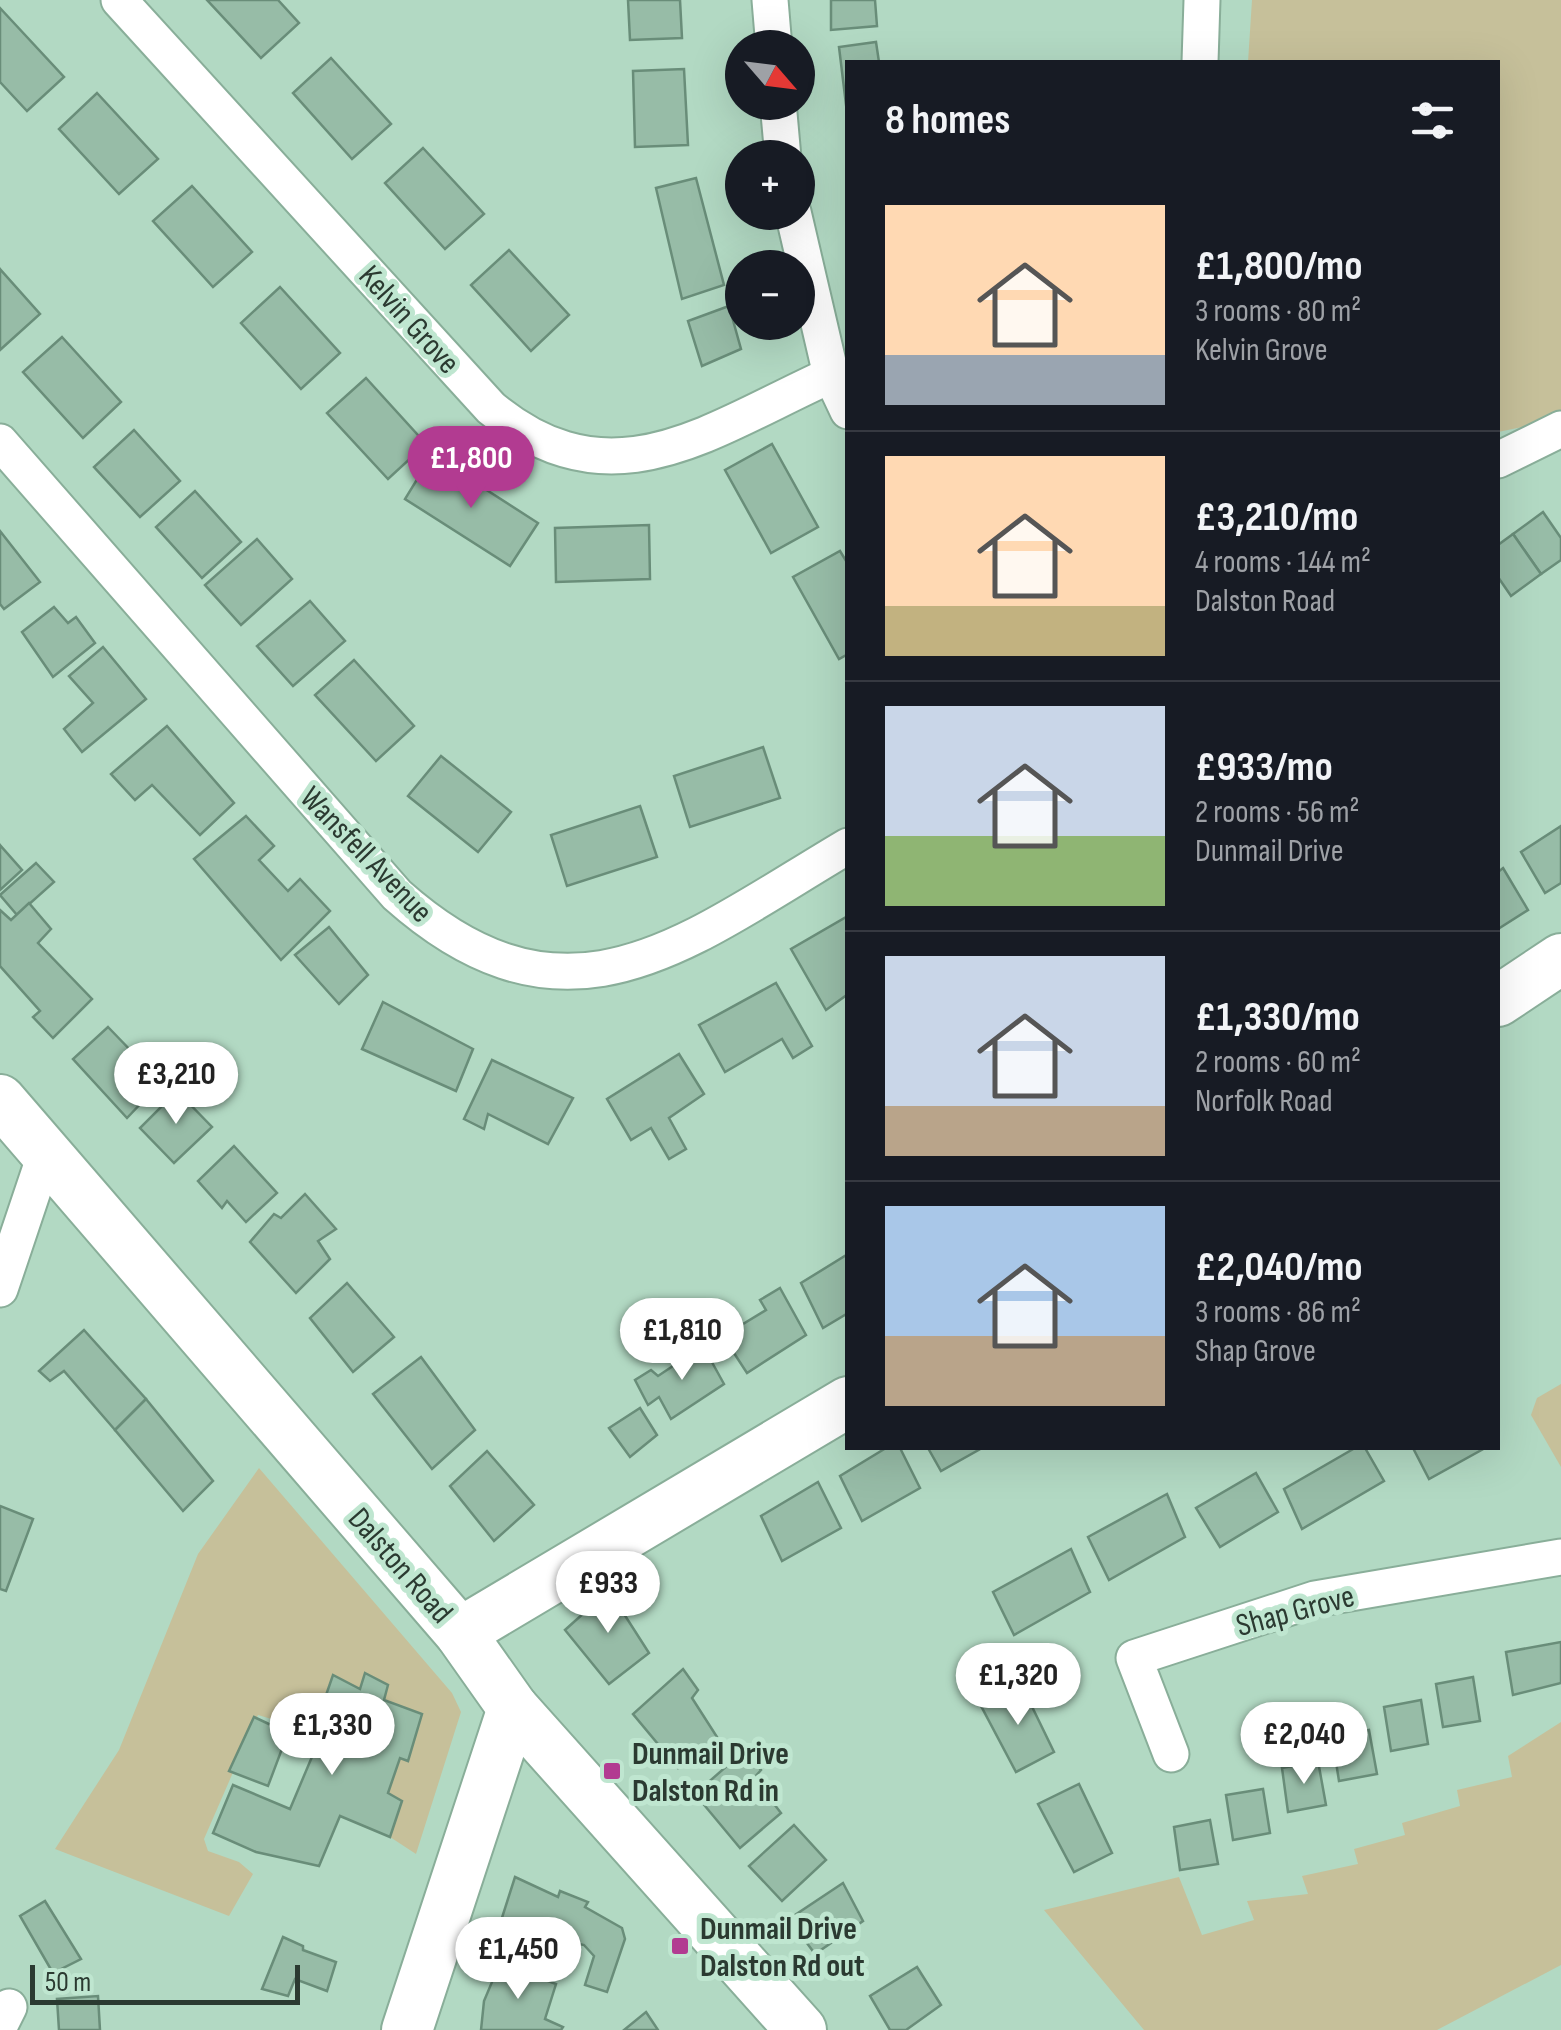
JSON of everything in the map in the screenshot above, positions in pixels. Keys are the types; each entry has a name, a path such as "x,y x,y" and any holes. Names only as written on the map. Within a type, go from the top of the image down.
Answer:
{"main road":[{"path":"1500,1000 1561,959"},
{"name":"Dalston Road","path":"0,1100 460,1633 513,1708 802,2030"},
{"path":"460,1633 845,1404"},
{"path":"407,2030 513,1708"}],"street":[{"name":"Kelvin Grove","path":"119,0 491,408 531,438 588,458 648,454 832,375"},
{"path":"770,0 772,30"},
{"path":"1200,60 1202,0"},
{"path":"797,230 832,375 845,404"},
{"path":"1500,459 1561,430"},
{"name":"Wansfell Avenue","path":"0,442 397,895 465,946 509,962 551,970 631,965 669,952 845,848"},
{"path":"0,1289 46,1152"},
{"name":"Shap Grove","path":"1171,1754 1134,1658 1315,1599 1561,1557"}],"shaded area":[{"path":"1252,0 1561,0 1561,419 1500,432 1500,60 1248,60"},
{"path":"1561,1384 1561,1467 1531,1415 1537,1398"},
{"path":"259,1468 452,1693 461,1712 416,1854 390,1837 402,1801 388,1793 400,1758 384,1700 388,1685 360,1689 333,1676 317,1721 298,1727 258,1715 204,1839 208,1851 239,1862 253,1874 229,1916 55,1849 119,1750 198,1554"},
{"path":"1561,1722 1561,1965 1437,2030 1144,2030 1044,1910 1179,1877 1202,1935 1254,1920 1247,1901 1308,1894 1302,1876 1358,1864 1354,1849 1405,1835 1402,1823 1460,1806 1457,1790 1512,1777 1508,1756"}],"building":[{"path":"207,0 278,0 299,23 261,58"},
{"path":"628,0 680,0 682,38 630,40"},
{"path":"831,0 875,0 877,26 831,30"},
{"path":"0,8 64,77 27,111 0,82"},
{"path":"876,42 879,60 845,60 845,96 839,47"},
{"path":"331,58 391,124 352,159 293,93"},
{"path":"684,69 688,145 635,147 633,71"},
{"path":"97,93 158,159 119,194 59,129"},
{"path":"423,148 484,214 445,249 385,183"},
{"path":"696,178 724,285 682,299 656,188"},
{"path":"192,186 252,252 213,287 153,221"},
{"path":"509,250 569,315 531,351 471,285"},
{"path":"0,269 40,314 0,350"},
{"path":"280,287 340,353 301,389 241,323"},
{"path":"725,307 725,340 738,340 741,349 702,366 688,321"},
{"path":"62,337 121,402 83,438 23,372"},
{"path":"366,378 426,444 388,479 327,413"},
{"path":"134,430 180,481 140,517 94,467"},
{"path":"772,444 818,527 771,553 725,470"},
{"path":"432,455 538,523 510,566 405,499"},
{"path":"195,491 241,542 202,578 156,527"},
{"path":"1543,512 1561,538 1561,560 1541,574 1513,534"},
{"path":"649,525 650,579 556,582 555,528"},
{"path":"0,531 40,582 4,609 0,604"},
{"path":"1513,534 1541,574 1511,596 1500,580 1500,544"},
{"path":"257,539 292,579 241,625 205,585"},
{"path":"840,551 845,559 845,656 839,659 793,577"},
{"path":"310,601 345,641 293,686 257,646"},
{"path":"54,607 68,623 76,617 95,643 53,677 22,632"},
{"path":"103,647 146,699 82,752 64,729 93,703 69,676"},
{"path":"354,660 414,726 376,761 315,695"},
{"path":"167,726 234,803 200,835 152,785 135,800 111,774"},
{"path":"763,747 780,798 690,827 674,776"},
{"path":"441,756 511,812 478,852 408,796"},
{"path":"640,806 657,857 567,886 551,835"},
{"path":"246,816 274,846 259,860 288,891 300,879 330,911 281,960 194,859"},
{"path":"1561,826 1561,883 1545,893 1521,852"},
{"path":"0,845 22,870 0,890"},
{"path":"36,863 54,882 17,915 0,895"},
{"path":"1503,868 1528,910 1500,928"},
{"path":"29,903 51,929 38,943 92,999 53,1038 33,1017 40,1011 0,966 0,910 11,920"},
{"path":"845,918 845,996 826,1010 791,949"},
{"path":"329,927 368,975 339,1004 295,955"},
{"path":"776,983 812,1046 793,1058 782,1039 725,1072 699,1025"},
{"path":"383,1002 473,1049 456,1091 362,1049"},
{"path":"108,1027 161,1082 127,1118 73,1059"},
{"path":"679,1054 704,1094 669,1118 686,1149 669,1159 651,1128 631,1140 607,1099"},
{"path":"492,1060 573,1098 548,1144 488,1114 484,1129 464,1119"},
{"path":"177,1091 212,1127 174,1163 140,1128"},
{"path":"234,1146 277,1193 246,1222 227,1201 222,1208 198,1181"},
{"path":"305,1194 336,1229 318,1241 330,1259 296,1293 250,1242 274,1214 281,1218"},
{"path":"845,1256 845,1315 823,1328 801,1283"},
{"path":"347,1283 394,1337 353,1372 310,1318"},
{"path":"780,1288 806,1335 747,1373 715,1324 731,1316 738,1327 766,1310 760,1300"},
{"path":"84,1330 146,1399 115,1430 64,1371 50,1381 39,1371"},
{"path":"703,1346 724,1384 671,1419 659,1397 648,1405 635,1380 651,1370 658,1376"},
{"path":"421,1357 475,1430 432,1469 373,1394"},
{"path":"146,1399 213,1481 183,1511 115,1430"},
{"path":"640,1408 657,1435 630,1457 609,1428"},
{"path":"883,1450 901,1450 920,1488 862,1521 840,1476"},
{"path":"929,1450 978,1450 941,1471"},
{"path":"1352,1450 1366,1450 1384,1481 1302,1529 1284,1489"},
{"path":"1414,1450 1481,1450 1429,1479"},
{"path":"487,1451 534,1505 494,1541 450,1486"},
{"path":"1256,1473 1278,1512 1220,1547 1196,1508"},
{"path":"818,1482 841,1528 782,1561 761,1516"},
{"path":"1167,1494 1185,1537 1109,1580 1088,1537"},
{"path":"0,1506 33,1519 6,1591 0,1589"},
{"path":"1071,1549 1090,1592 1014,1635 993,1592"},
{"path":"615,1585 630,1606 624,1614 649,1653 609,1684 565,1630"},
{"path":"1561,1642 1561,1683 1513,1695 1506,1652"},
{"path":"683,1669 698,1690 692,1698 717,1737 678,1768 633,1714"},
{"path":"365,1673 388,1685 384,1700 422,1714 408,1761 400,1758 388,1793 402,1801 390,1837 340,1816 319,1866 256,1852 213,1833 233,1785 290,1809 325,1726 317,1721 333,1675 360,1689"},
{"path":"1473,1677 1480,1721 1443,1727 1436,1684"},
{"path":"1021,1684 1054,1752 1016,1772 980,1704"},
{"path":"1421,1700 1428,1744 1391,1751 1384,1707"},
{"path":"254,1717 288,1733 268,1786 229,1771"},
{"path":"1369,1730 1377,1774 1339,1781 1332,1737"},
{"path":"745,1750 761,1770 754,1778 781,1813 740,1848 695,1794"},
{"path":"1318,1761 1326,1805 1288,1812 1282,1768"},
{"path":"1079,1784 1112,1853 1074,1872 1038,1804"},
{"path":"1263,1789 1270,1833 1233,1840 1226,1795"},
{"path":"1210,1820 1218,1864 1180,1870 1174,1827"},
{"path":"794,1825 826,1860 782,1901 749,1866"},
{"path":"515,1877 558,1897 560,1891 588,1902 585,1907 622,1928 625,1939 607,1992 585,1985 594,1956 584,1945 568,1941 561,1968 501,1946 506,1926 500,1924"},
{"path":"843,1883 863,1921 815,1954 801,1935 809,1929 795,1915"},
{"path":"45,1901 81,1959 53,1973 20,1916"},
{"path":"283,1937 303,1946 303,1950 336,1962 327,1991 295,1979 288,1996 262,1989"},
{"path":"500,1963 556,1984 545,2019 563,2027 561,2030 481,2030 484,2001"},
{"path":"917,1967 941,2005 906,2030 890,2030 870,1996"},
{"path":"98,1996 100,2030 59,2030 57,1999"},
{"path":"646,2012 658,2030 624,2030"}],"place":[{"name":"Dunmail Drive Dalston Rd in","path":"612,1771"},
{"name":"Dunmail Drive Dalston Rd out","path":"680,1946"}]}
